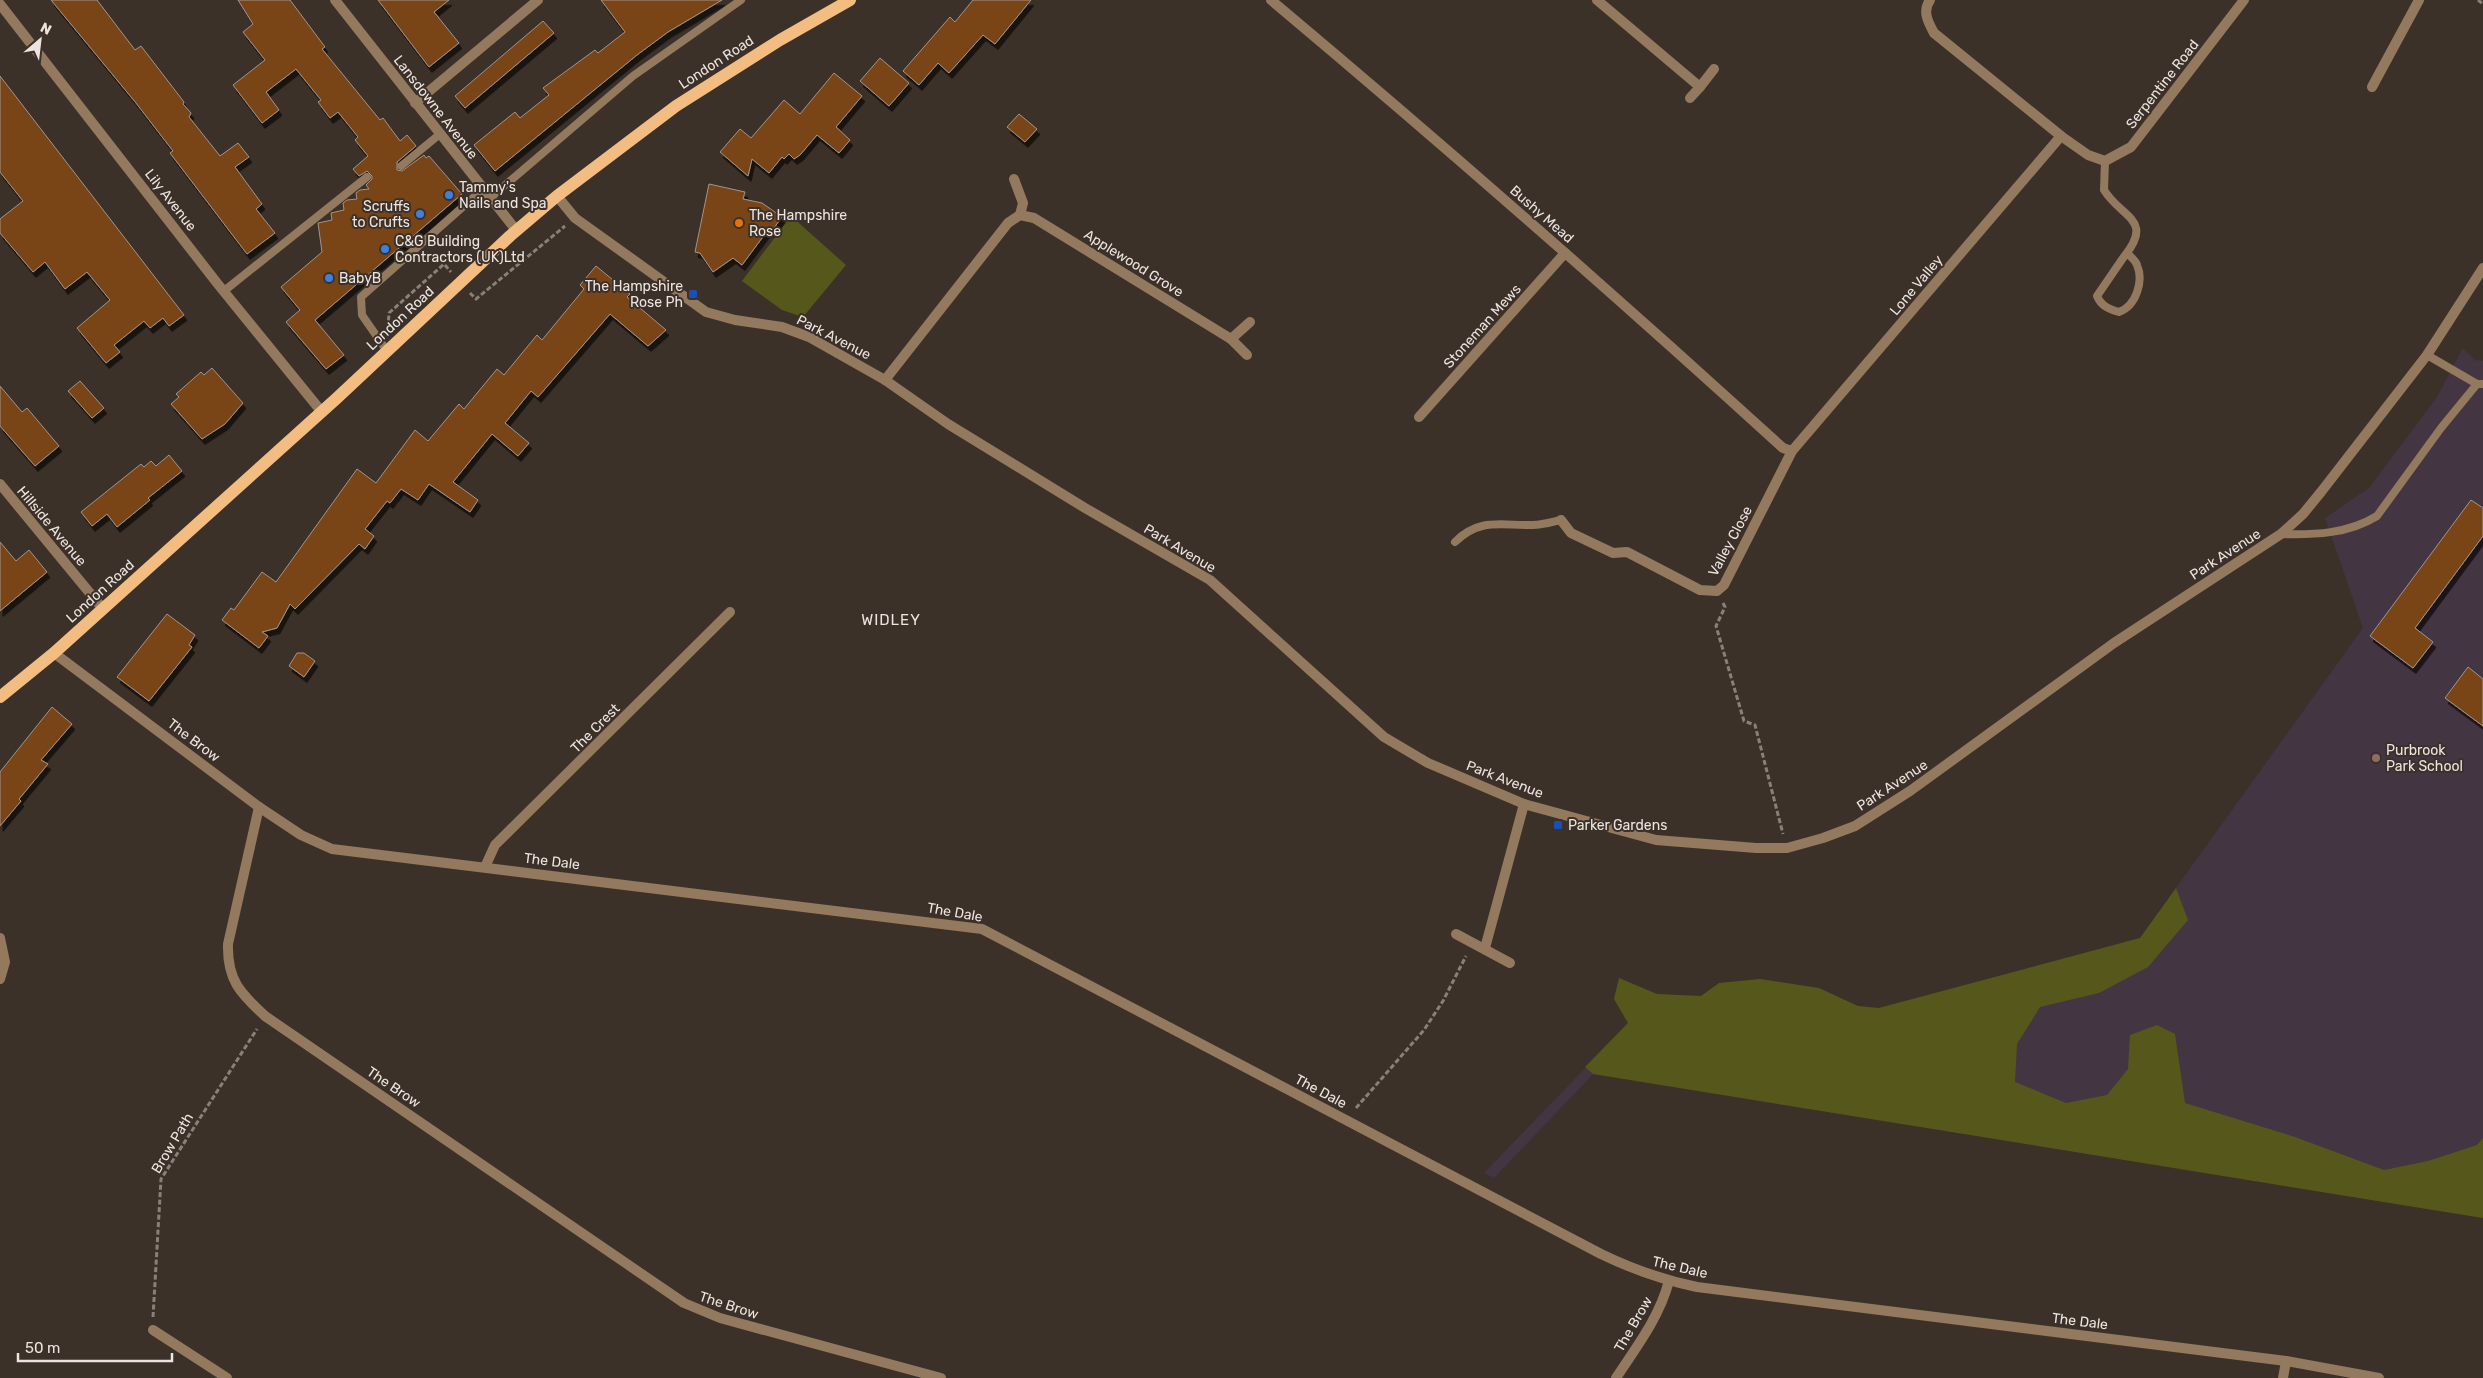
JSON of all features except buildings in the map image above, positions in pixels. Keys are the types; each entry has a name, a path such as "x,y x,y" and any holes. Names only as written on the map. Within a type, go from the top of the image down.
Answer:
{"main road":[{"name":"London Road","path":"0,697 54,653 387,351 516,230 557,196 663,115 742,62 850,0"}],"street":[{"name":"Lansdowne Avenue","path":"335,0 516,230"},
{"path":"415,102 538,0"},
{"name":"Bushy Mead","path":"1271,0 1396,105 1565,253 1782,448 1792,452"},
{"path":"1597,0 1700,87"},
{"path":"1930,0 1927,4 1926,18 1934,33 2061,136 2088,155 2105,161"},
{"name":"Serpentine Road","path":"2105,161 2131,147 2244,0"},
{"path":"2372,87 2419,0"},
{"name":"Lily Avenue","path":"0,4 224,291 321,411"},
{"path":"1690,98 1714,69"},
{"name":"Lone Valley","path":"1792,452 2061,136"},
{"path":"885,380 1008,223 1020,215 1023,203 1014,179"},
{"name":"Park Avenue","path":"557,196 575,218 706,312 735,320 782,327 809,337 885,380 948,424 1085,508 1210,580 1384,737 1428,763 1524,804 1656,840 1756,848 1786,848 1823,838 1855,826 1910,791 2114,643 2281,534 2303,514 2321,492 2426,355 2483,268"},
{"name":"Applewood Grove","path":"1020,215 1034,218 1231,339 1247,355"},
{"name":"Stoneman Mews","path":"1419,417 1565,253"},
{"path":"1231,339 1250,322"},
{"name":"Valley Close","path":"1561,520 1571,533 1613,553 1628,552 1700,590 1717,591 1724,585 1792,452"},
{"name":"Hillside Avenue","path":"0,484 102,608"},
{"name":"The Crest","path":"485,867 495,845 730,612"},
{"name":"The Brow","path":"54,653 259,807 228,944 228,964 233,979 243,996 266,1016 684,1303 720,1318 941,1378"},
{"path":"1485,948 1524,804"},
{"name":"The Dale","path":"259,807 301,835 332,849 982,929 1601,1254 1630,1268 1669,1281 1697,1287 2286,1361 2379,1378"},
{"path":"1456,934 1485,948 1510,964"},
{"path":"0,938 4,962 0,979"},
{"name":"The Brow","path":"1616,1378 1652,1323 1663,1302 1669,1281"},
{"path":"153,1330 227,1378"},
{"path":"2283,1378 2286,1361"}],"lane":[{"path":"490,198 633,76 684,38 741,0"},
{"path":"401,166 440,134"},
{"path":"2105,161 2104,190 2133,220 2137,228 2134,244 2127,253 2097,296 2100,303 2110,310 2119,312 2130,305 2136,296 2139,284 2137,264 2127,253"},
{"path":"224,291 368,177"},
{"path":"387,351 362,315 361,297 483,189"},
{"path":"2281,534 2336,531 2362,525 2377,516 2441,428 2480,384 2426,355"},
{"path":"1455,542 1466,531 1481,526 1507,524 1535,526 1561,520"}],"path":[{"path":"2478,0 2483,4"},
{"path":"1717,591 1725,607 1716,626 1744,721 1755,725 1786,848"},
{"path":"1346,1119 1424,1030 1443,1001 1474,942"},
{"name":"Brow Path","path":"153,1330 161,1179 266,1016"}],"shaded area":[{"path":"791,216 846,265 803,317 782,310 742,281"},
{"name":"Purbrook Park School","path":"2463,348 2475,360 2483,361 2483,1218 1593,1074 1494,1178 1484,1173 1657,994 1879,1008 2140,938 2363,628 2325,518 2369,488 2437,397"},
{"path":"2176,888 2188,920 2148,967 2099,993 2040,1007 2017,1044 2015,1082 2066,1103 2107,1095 2128,1069 2130,1035 2157,1025 2175,1034 2185,1103 2295,1137 2384,1170 2428,1161 2477,1145 2483,1138 2483,1218 1593,1074 1585,1067 1628,1023 1614,999 1619,978 1657,994 1701,996 1719,983 1760,979 1819,988 1858,1006 1879,1008 2140,938"}],"place":[{"name":"Tammy's Nails and Spa","path":"449,195"},
{"name":"Scruffs to Crufts","path":"420,214"},
{"name":"The Hampshire Rose","path":"739,223"},
{"name":"C&G Building Contractors (UK)Ltd","path":"385,249"},
{"name":"BabyB","path":"329,278"},
{"name":"The Hampshire Rose Ph","path":"693,294"},
{"name":"Purbrook Park School","path":"2376,758"},
{"name":"Parker Gardens","path":"1558,825"}],"district":[{"name":"WIDLEY","path":"891,620"}]}
